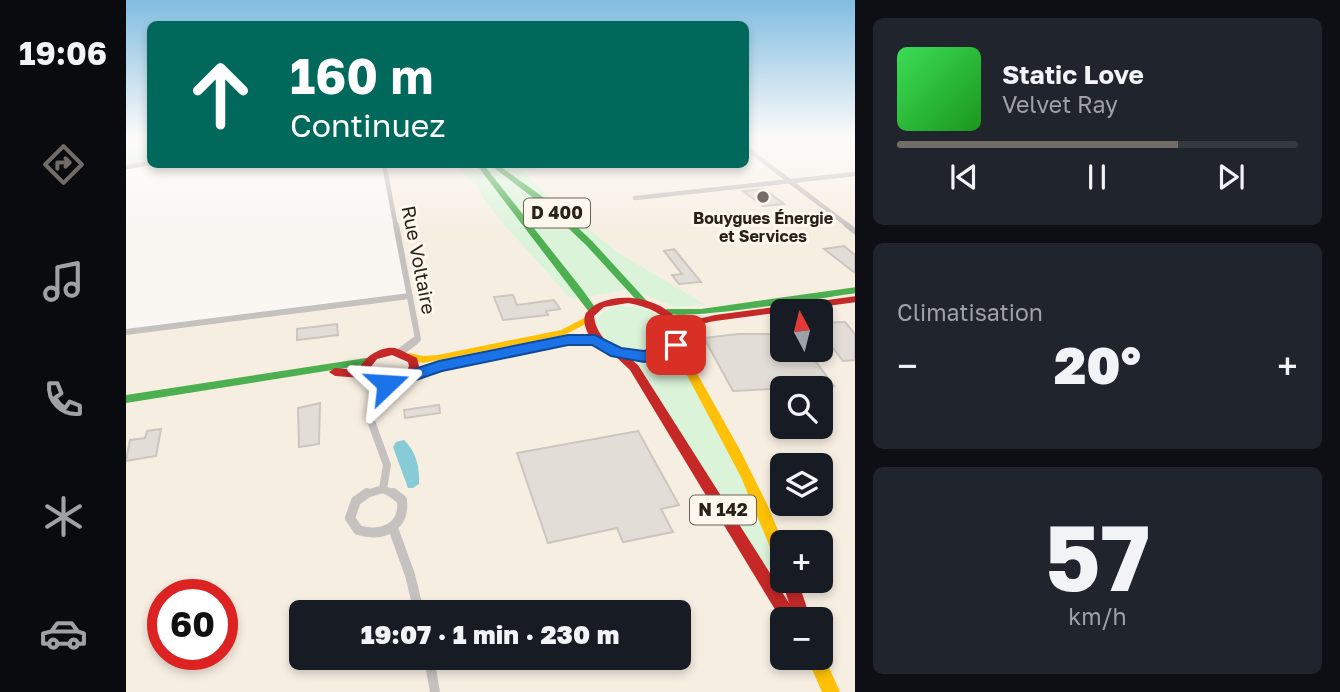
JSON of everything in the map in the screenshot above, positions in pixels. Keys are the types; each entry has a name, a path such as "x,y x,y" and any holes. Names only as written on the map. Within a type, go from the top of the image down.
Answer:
{"main road":[{"name":"D 400","path":"483,170 515,215 567,275 589,315"},
{"name":"D 400","path":"501,170 551,207 589,243 643,302"},
{"path":"666,312 701,312 855,290"},
{"path":"680,331 693,323 715,318 855,299"},
{"path":"367,372 379,353 405,354 423,360 564,332 589,315 614,301 643,302 666,312 678,324 680,331 676,345 657,355 617,352 595,340 587,330 589,315"},
{"path":"126,399 321,371 367,372 384,384 398,382 410,375 568,340 595,340"},
{"name":"N 142","path":"676,345 724,430 772,530"},
{"name":"N 142","path":"617,352 634,368 783,607"},
{"path":"405,354 414,364 410,375"},
{"path":"821,670 831,692"}],"street":[{"name":"Rue Voltaire","path":"385,170 418,339 405,354"},
{"path":"774,170 855,232"},
{"path":"635,198 855,174"},
{"path":"126,332 410,296"},
{"path":"367,372 375,390 371,421 387,465 383,489"},
{"path":"373,412 398,382"},
{"path":"383,489 397,495 404,507 399,522 384,532 366,533 358,530 350,518 350,511 359,497 383,489"},
{"path":"393,528 416,600"},
{"path":"431,670 435,692"}],"shaded area":[{"path":"385,170 461,170 478,187 483,198 548,274 584,297 629,289 675,307 704,305 617,252 550,198 522,170 855,170 855,692 126,692 126,332 409,293"}],"green space":[{"path":"461,170 530,170 523,171 550,198 617,252 706,305 675,307 629,289 578,299 569,297 501,221 478,187"},
{"path":"623,306 643,309 661,318 669,328 666,340 650,348 633,349 606,338 598,329 597,319 605,311"},
{"path":"677,358 734,460 758,513 770,541 770,567 762,567 635,363"}],"water":[{"path":"404,440 412,449 418,466 419,484 413,488 408,488 393,447 396,442"}],"building":[{"name":"Bouygues Énergie et Services","path":"764,189 784,204 763,206 743,191"},
{"path":"844,246 855,255 855,273 824,249"},
{"path":"674,249 701,282 679,284 672,275 682,274 664,251"},
{"path":"513,295 517,305 554,300 560,309 546,311 548,315 503,320 494,297"},
{"path":"833,322 845,322 855,334 855,360 843,361 833,348"},
{"path":"337,324 338,335 297,340 297,329"},
{"path":"770,334 770,362 816,362 826,376 770,376 770,389 733,391 704,338"},
{"path":"320,403 319,444 299,447 298,408"},
{"path":"439,405 440,413 405,418 404,410"},
{"path":"161,429 156,456 126,461 130,440 145,438 147,431"},
{"path":"638,431 679,505 661,509 673,532 623,542 617,528 548,543 517,453"}],"traffic: fast":[{"path":"484,170 592,310"},
{"path":"501,170 551,207 589,243 643,302"},
{"path":"667,312 701,312 855,290"},
{"path":"126,399 366,362"}],"traffic: slow":[{"path":"410,356 423,360 438,358 564,332 586,320"},
{"path":"676,345 720,423 772,530"},
{"path":"821,670 831,692"}],"traffic: jam":[{"path":"680,331 693,323 715,318 855,299"},
{"path":"628,300 651,306 671,317 680,331 676,345 658,354 633,357 602,344 590,326 589,315 601,305 628,300"},
{"path":"410,375 414,366 413,360 393,351 373,357 364,368 373,380 395,382 440,367 498,353 556,342 595,340"},
{"path":"617,352 634,368 783,607"},
{"path":"335,372 364,374"},
{"path":"794,593 799,607"}],"place":[{"name":"Bouygues Énergie et Services","path":"763,197"}],"route":[{"path":"387,384 439,367 568,340 595,340 617,352 644,356 657,355 676,345"}]}
